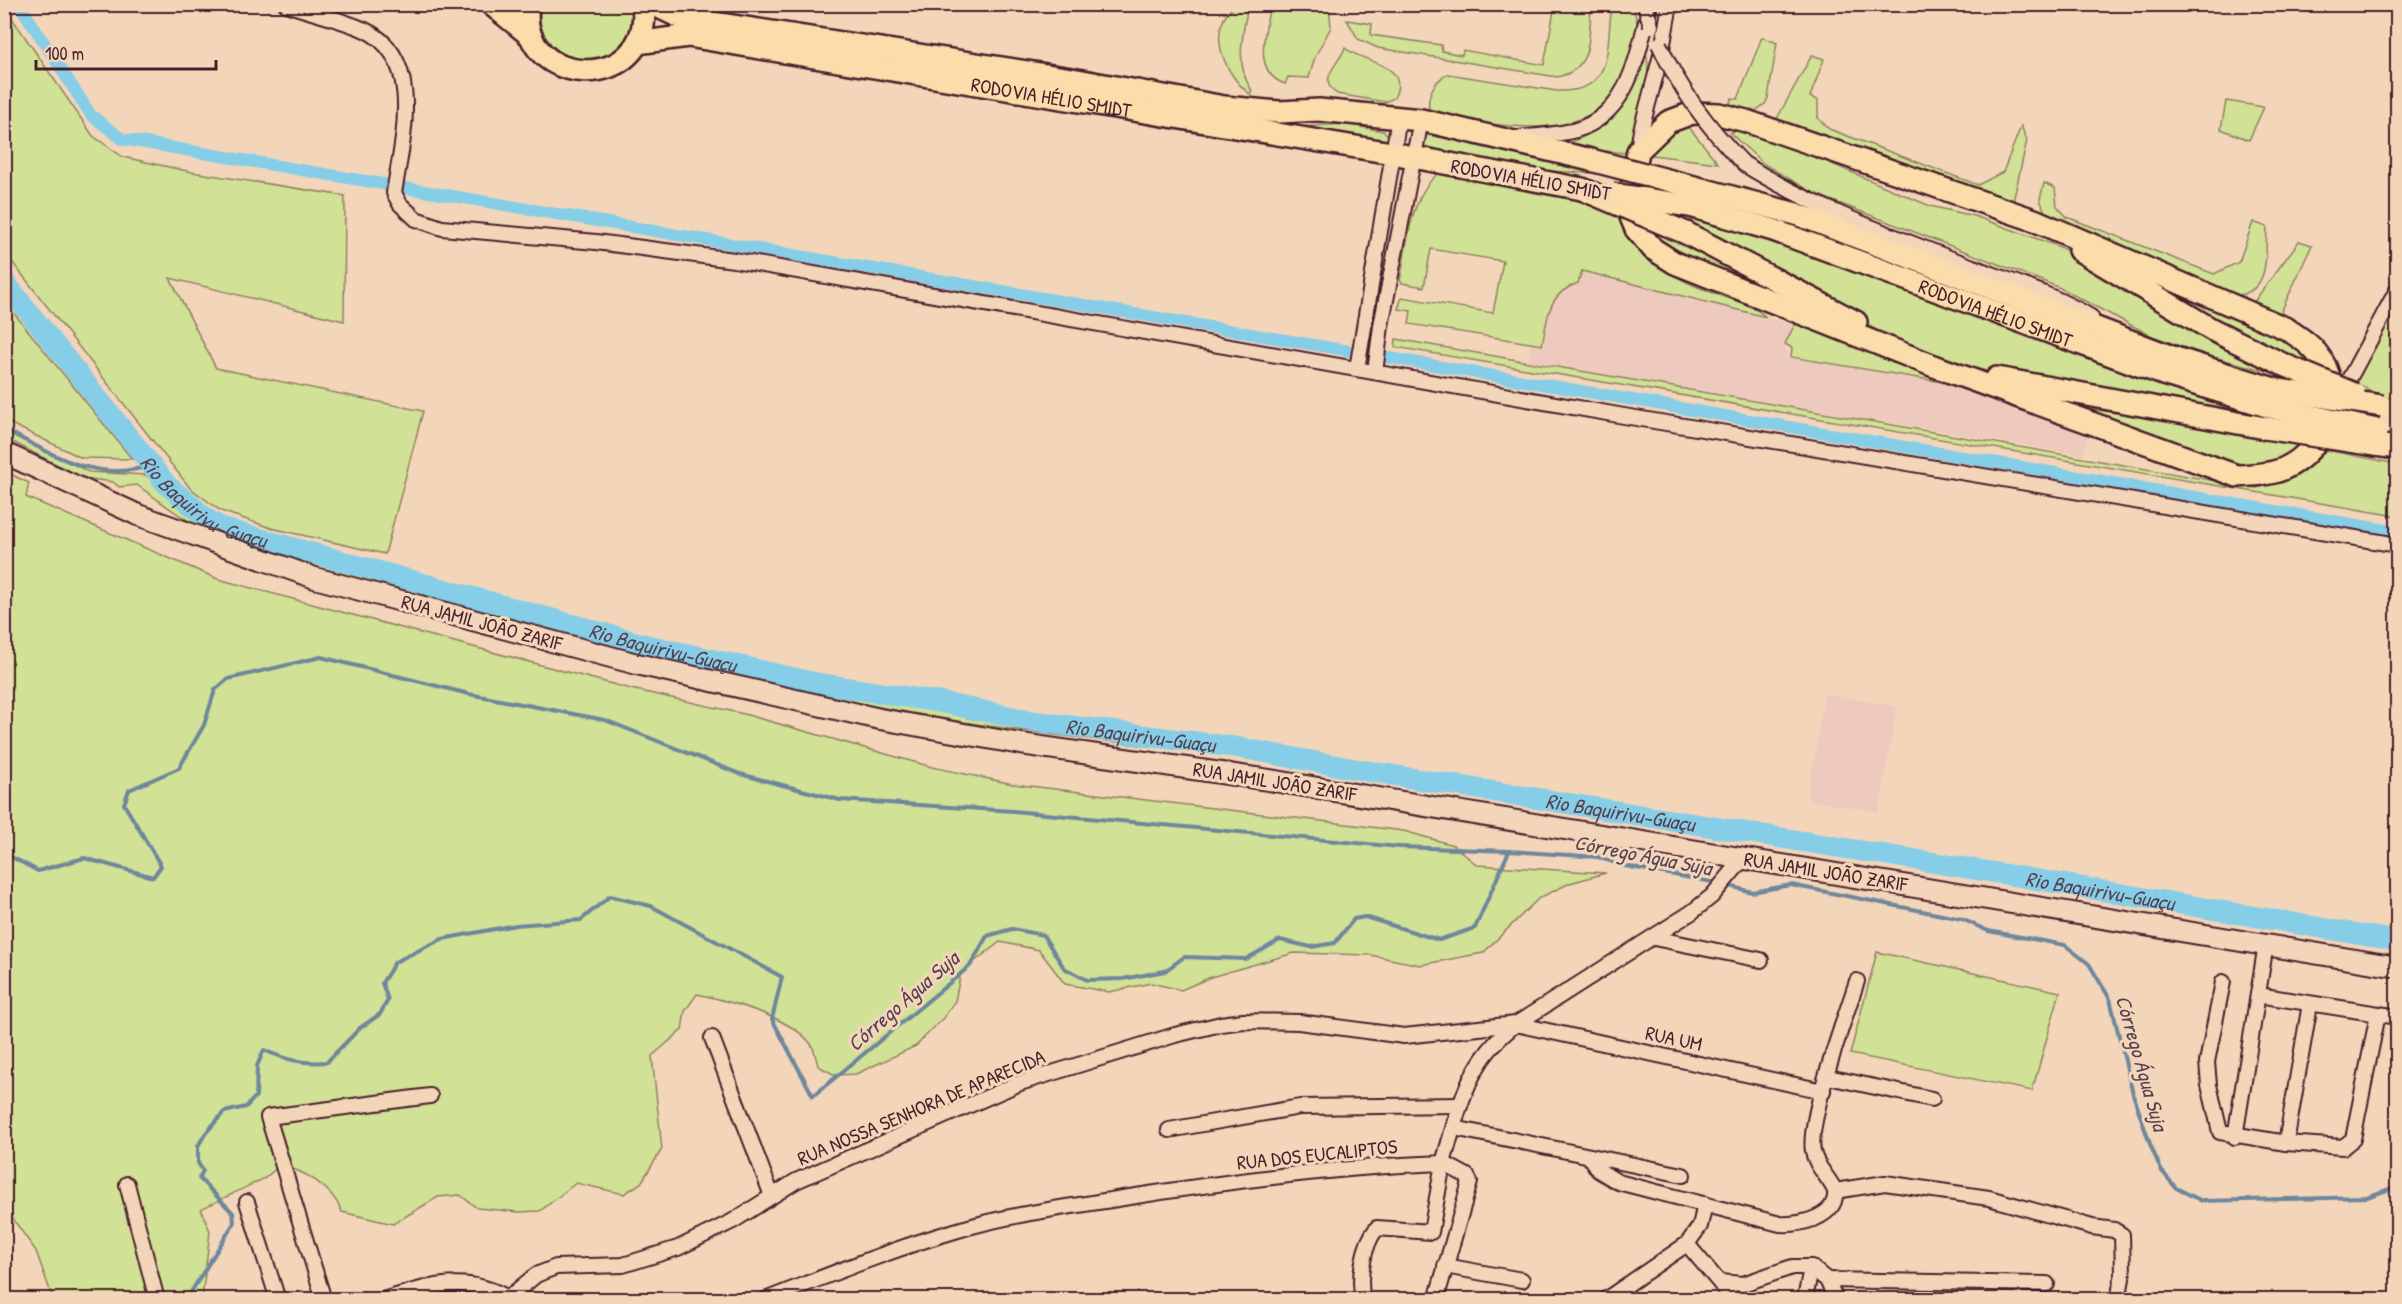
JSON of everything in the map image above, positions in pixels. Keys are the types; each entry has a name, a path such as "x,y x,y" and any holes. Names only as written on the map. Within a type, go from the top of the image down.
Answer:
{"main road":[{"path":"491,4 532,37"},
{"path":"528,4 528,23 532,37 542,53 556,65 574,72 592,72 610,68 626,57 637,43 643,29 644,4"},
{"name":"RODOVIA HÉLIO SMIDT","path":"652,4 682,18 1072,79 1224,107 1280,112 1319,110 1399,117 1511,139 1587,159 1692,196 1773,230 2163,374 2270,408 2383,436 2397,448"},
{"name":"RODOVIA HÉLIO SMIDT","path":"637,43 688,36 1392,153 1582,189 1692,196 1796,214 2134,343 2223,374 2270,408 2390,407"},
{"path":"1692,114 1719,114 2034,220 2287,329 2317,353 2326,370 2330,408 2314,446 2301,459 2272,473 2238,476 1934,366 1675,263 1658,252 1636,229 1631,217 1631,194 1638,151 1658,130 1680,117 1692,114"},
{"path":"1582,189 1686,233 1934,366 2270,408"},
{"path":"2034,220 2139,287 2211,329 2282,364 2390,407"},
{"name":"RUA JAMIL JOÃO ZARIF","path":"4,453 138,515 315,578 637,664 806,703 1011,742 1227,773 2397,967"}],"street":[{"path":"286,4 365,30 392,52 403,80 404,102 394,194 400,204 416,219 442,228 596,242 734,260 1375,366 2397,545"},
{"path":"1645,4 1651,26 1686,96 1705,123 1744,164 1784,189 1829,211 2044,294 2134,343"},
{"path":"1650,4 1651,26"},
{"path":"1511,139 1576,130 1605,114 1627,87 1650,4"},
{"path":"1638,151 1641,130 1661,55 1670,4"},
{"path":"1358,364 1399,117"},
{"path":"1375,366 1421,120"},
{"path":"2330,408 2397,288"},
{"path":"1363,1299 1365,1248 1370,1236 1377,1228 1431,1232 1443,1163 1460,1105 1479,1061 1490,1047 1516,1024 1654,938 1712,896 1744,858"},
{"path":"1654,938 1761,960"},
{"path":"2235,1137 2266,944"},
{"path":"1589,1156 1598,1170 1618,1182 1780,1224 1803,1224 1828,1209 1836,1197 1835,1191 1813,1154 1812,1144 1823,1091 1857,981"},
{"path":"2223,982 2207,1062 2209,1085 2220,1132 2235,1137 2343,1147 2353,1139 2378,1014"},
{"path":"2258,995 2397,1017"},
{"path":"2286,1143 2310,1004"},
{"name":"RUA NOSSA SENHORA DE APARECIDA","path":"510,1299 536,1275 556,1267 623,1265 678,1248 734,1221 772,1196 826,1167 1020,1083 1187,1032 1243,1021 1299,1022 1404,1036 1516,1024"},
{"name":"RUA UM","path":"1516,1024 1823,1091"},
{"path":"712,1038 772,1196"},
{"path":"1828,1077 1932,1099"},
{"path":"324,1299 268,1117 430,1096"},
{"path":"1169,1130 1300,1107 1460,1105"},
{"path":"1454,1128 1683,1174"},
{"path":"1436,1299 1470,1182 1467,1176 1443,1163"},
{"name":"RUA DOS EUCALIPTOS","path":"765,1299 894,1250 998,1220 1194,1187 1307,1172 1357,1166 1443,1163"},
{"path":"1835,1191 1885,1183 1989,1198 2092,1227 2114,1230 2122,1235 2123,1273 2118,1299"},
{"path":"127,1184 157,1299"},
{"path":"247,1202 278,1299"},
{"path":"1605,1299 1687,1244 1701,1226 1705,1204"},
{"path":"1687,1244 1734,1299"},
{"path":"1445,1266 1522,1280"},
{"path":"1720,1282 1743,1284 1792,1267 1811,1267 1827,1280 1836,1299"},
{"path":"1805,1299 1811,1267"},
{"path":"1827,1280 2047,1284"},
{"path":"383,1299 450,1282 484,1287 510,1299"}],"shaded area":[{"path":"1579,270 1797,326 1785,344 1787,357 1948,384 2088,434 2083,455 1528,362 1532,341 1543,342 1553,294"},
{"path":"1825,694 1897,706 1879,812 1807,800"}],"green space":[{"path":"1238,4 1248,5 1241,49 1243,70 1252,91 1250,94 1232,75 1221,50 1221,25 1227,13"},
{"path":"541,5 633,5 632,29 621,48 606,57 590,60 574,58 559,51 547,39 541,24"},
{"path":"1270,5 1329,5 1331,27 1315,57 1309,78 1288,77 1285,84 1274,78 1268,70 1263,50"},
{"path":"1555,5 1591,5 1589,39 1583,59 1578,67 1557,77 1378,48 1358,39 1347,20 1372,24 1371,35 1441,45 1442,51 1462,55 1463,50 1544,65"},
{"path":"1612,5 1633,5 1638,25 1638,38 1626,70 1612,95 1593,112 1571,122 1547,127 1520,127 1441,117 1430,112 1429,101 1432,90 1439,80 1448,74 1557,91 1576,90 1590,84 1599,75 1604,64"},
{"path":"5,8 93,136 123,157 192,172 345,196 344,321 170,278 216,368 423,411 385,554 271,528 221,511 190,488 5,253"},
{"path":"1762,37 1777,43 1768,98 1765,104 1752,113 1738,111 1730,102 1732,98 1738,99"},
{"path":"1345,48 1391,71 1398,86 1394,98 1385,102 1337,94 1331,89 1329,78 1331,72"},
{"path":"1645,49 1648,61 1646,88 1625,153 1561,146 1596,130 1618,111 1633,85"},
{"path":"1812,55 1824,59 1810,97 1818,100 1818,118 1829,129 1978,185 2003,172 2021,126 2027,140 2013,202 1775,122"},
{"path":"2226,101 2264,107 2249,140 2221,129"},
{"path":"1684,121 1718,163 1643,154"},
{"path":"1345,124 1383,131 1389,136 1385,143 1297,129 1297,127"},
{"path":"1746,127 1930,206 1974,216 2060,247 2266,364 2271,372 2209,356 2152,336 2058,287 1815,194 1764,164 1730,133"},
{"path":"1426,135 1477,142 1591,170 1590,173 1545,171 1427,153 1420,147 1422,138"},
{"path":"1440,172 1580,196 1622,211 1628,229 1637,244 1647,257 1660,267 1690,284 1751,307 1766,317 1582,271 1578,283 1560,293 1555,300 1548,316 1542,345 1409,324 1411,311 1398,309 1402,297 1493,313 1503,261 1431,249 1424,287 1402,283 1400,280 1411,221 1416,207 1430,182"},
{"path":"2044,183 2055,188 2057,206 2067,217 2214,274 2239,262 2253,222 2267,227 2263,273 2253,289 2243,294 2230,296 2047,218 2040,199"},
{"path":"1640,219 1836,319 1663,248"},
{"path":"1695,219 1751,233 2243,414 1992,372 1954,364 1908,348 1691,225 1690,221"},
{"path":"2299,241 2312,245 2280,314 2253,303"},
{"path":"2125,273 2281,335 2302,350 2315,369 2284,359"},
{"path":"4,302 132,459 82,458 5,421"},
{"path":"2397,306 2397,399 2383,397 2353,382 2366,355"},
{"path":"1801,321 2150,453 2138,453 1954,384 1791,357 1792,348 1785,344 1794,326"},
{"path":"1396,339 2256,488 2295,476 2310,466 2326,450 2397,464 2397,516 1395,347"},
{"path":"2079,408 2301,443 2298,454 2245,471"},
{"path":"4,431 89,472 146,475 211,525 226,532 347,570 421,587 637,648 813,686 951,711 968,718 1027,727 1045,726 1054,731 1136,736 1187,744 1190,749 1012,729 855,702 700,668 341,574 278,557 216,535 185,519 137,485 119,487 113,482 83,478 5,438"},
{"path":"4,471 29,483 26,497 218,579 631,689 744,714 932,767 1013,784 1404,831 1453,845 1477,865 1606,873 1570,883 1539,898 1483,953 1420,965 1370,955 1294,953 1211,977 1181,990 1151,983 1109,992 1065,984 1039,950 1000,942 961,972 955,1001 944,1017 916,1046 856,1074 835,1075 818,1066 811,1044 801,1034 774,1018 742,1006 697,994 685,1011 682,1030 652,1056 662,1149 641,1183 624,1194 576,1183 540,1211 519,1212 477,1208 460,1195 438,1197 393,1224 342,1212 332,1195 317,1181 299,1171 280,1165 265,1178 201,1209 210,1231 202,1299 53,1299 36,1251 5,1208"},
{"path":"1877,952 2060,992 2032,1091 1850,1054"}],"waterway":[{"path":"19,4 91,115 122,139 2398,532"},
{"name":"Rio Baquirivu-Guaçu","path":"4,281 167,485 211,522 225,529 647,645 816,683 939,702 1032,721 1234,747 1361,770 2016,876 2398,941"},
{"path":"4,429 57,456 93,469 132,470 152,465"},
{"path":"4,853 38,871 84,858 153,877 161,866 124,804 129,790 179,768 204,725 215,690 228,679 321,657 469,694 605,720 740,774 840,800 1013,811 1400,847 1509,851"},
{"name":"Córrego Água Suja","path":"186,1300 234,1223 233,1213 199,1178 203,1171 198,1163 198,1146 224,1112 246,1107 256,1096 257,1066 264,1050 295,1060 327,1062 360,1028 380,1014 388,1000 382,983 395,962 442,939 516,925 581,920 610,896 651,906 782,977 772,1019 813,1096 970,966 987,936 1012,929 1043,935 1064,968 1087,980 1123,979 1165,971 1184,957 1246,959 1280,940 1311,947 1335,943 1354,919 1365,917 1439,940 1475,928 1509,851 1598,857 1625,866 1718,883"},
{"name":"Córrego Água Suja","path":"1726,885 1752,892 1791,885 1962,919 1988,931 2065,945 2089,964 2110,999 2133,1094 2161,1170 2176,1188 2202,1201 2367,1197 2398,1186"}]}
